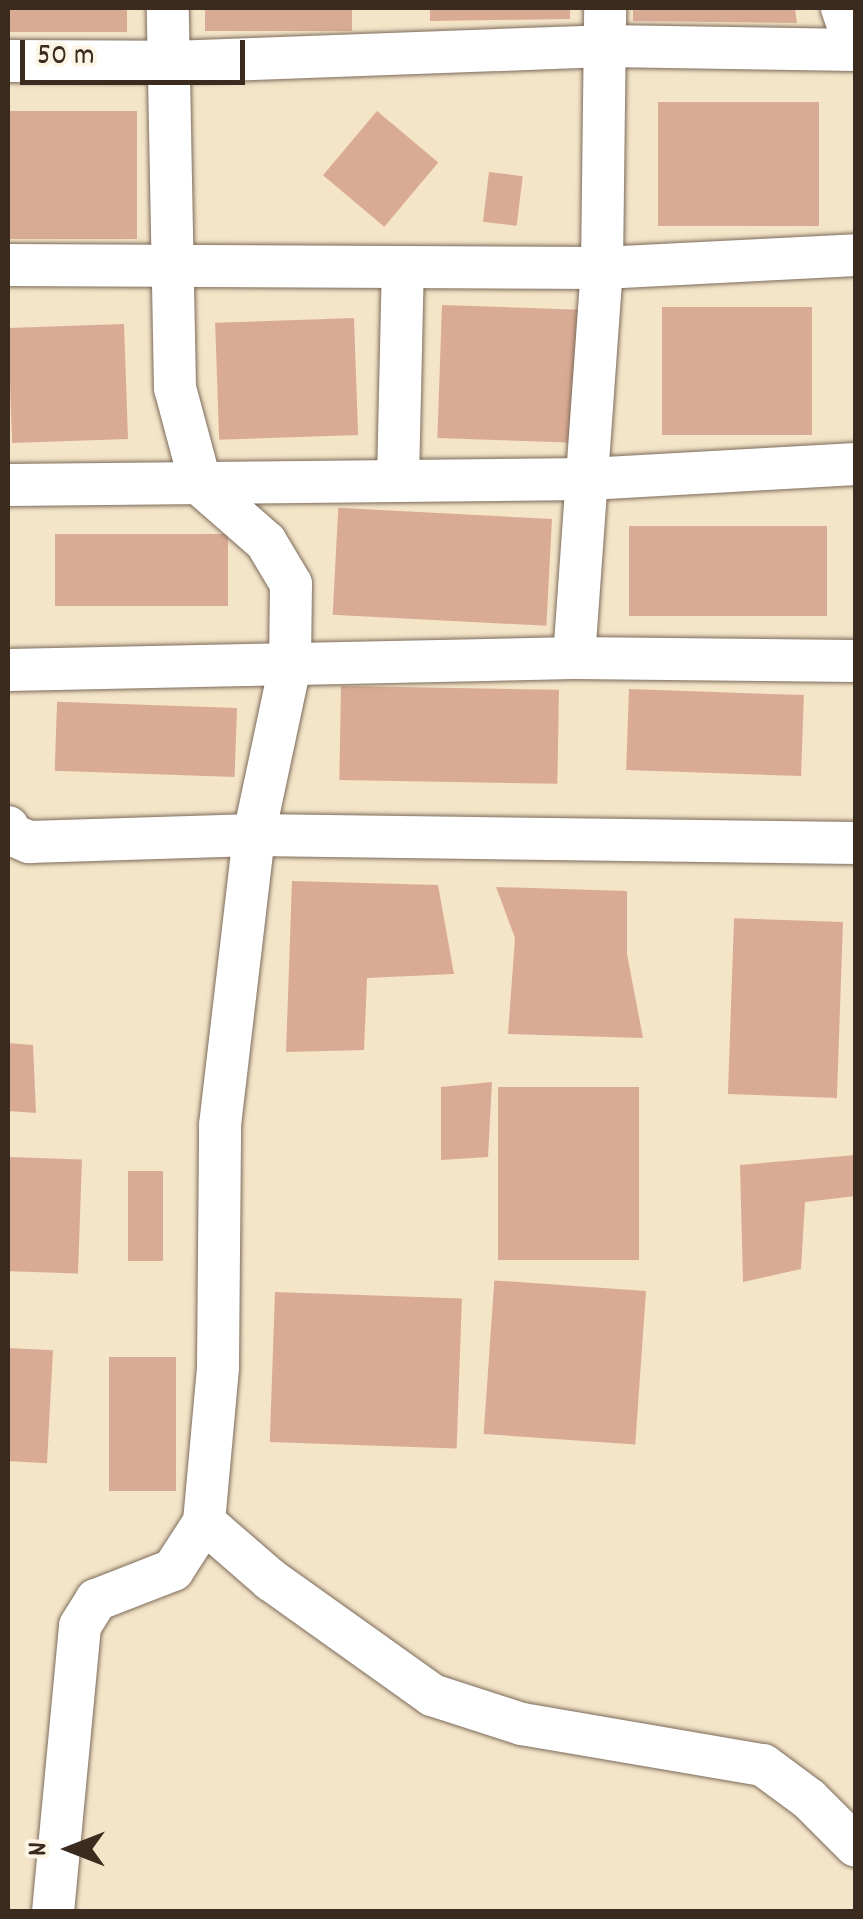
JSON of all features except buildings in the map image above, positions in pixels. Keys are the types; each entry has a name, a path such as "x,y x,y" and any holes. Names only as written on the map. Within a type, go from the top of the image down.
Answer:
{"street":[{"path":"53,1912 80,1626 96,1600 173,1570 204,1522 218,1368 220,1125 254,835 290,666 291,584 266,542 202,485 175,388 172,62 168,8"},
{"path":"8,61 172,62 605,26 856,50 842,8"},
{"path":"574,658 602,268 605,26"},
{"path":"8,264 602,268 856,255"},
{"path":"398,481 404,268"},
{"path":"8,485 588,479 856,464"},
{"path":"8,670 574,658 856,661"},
{"path":"8,827 10,834 29,842 254,835 856,843"},
{"path":"204,1522 329,1624 432,1695 522,1724 763,1765 810,1799 856,1846"}]}
